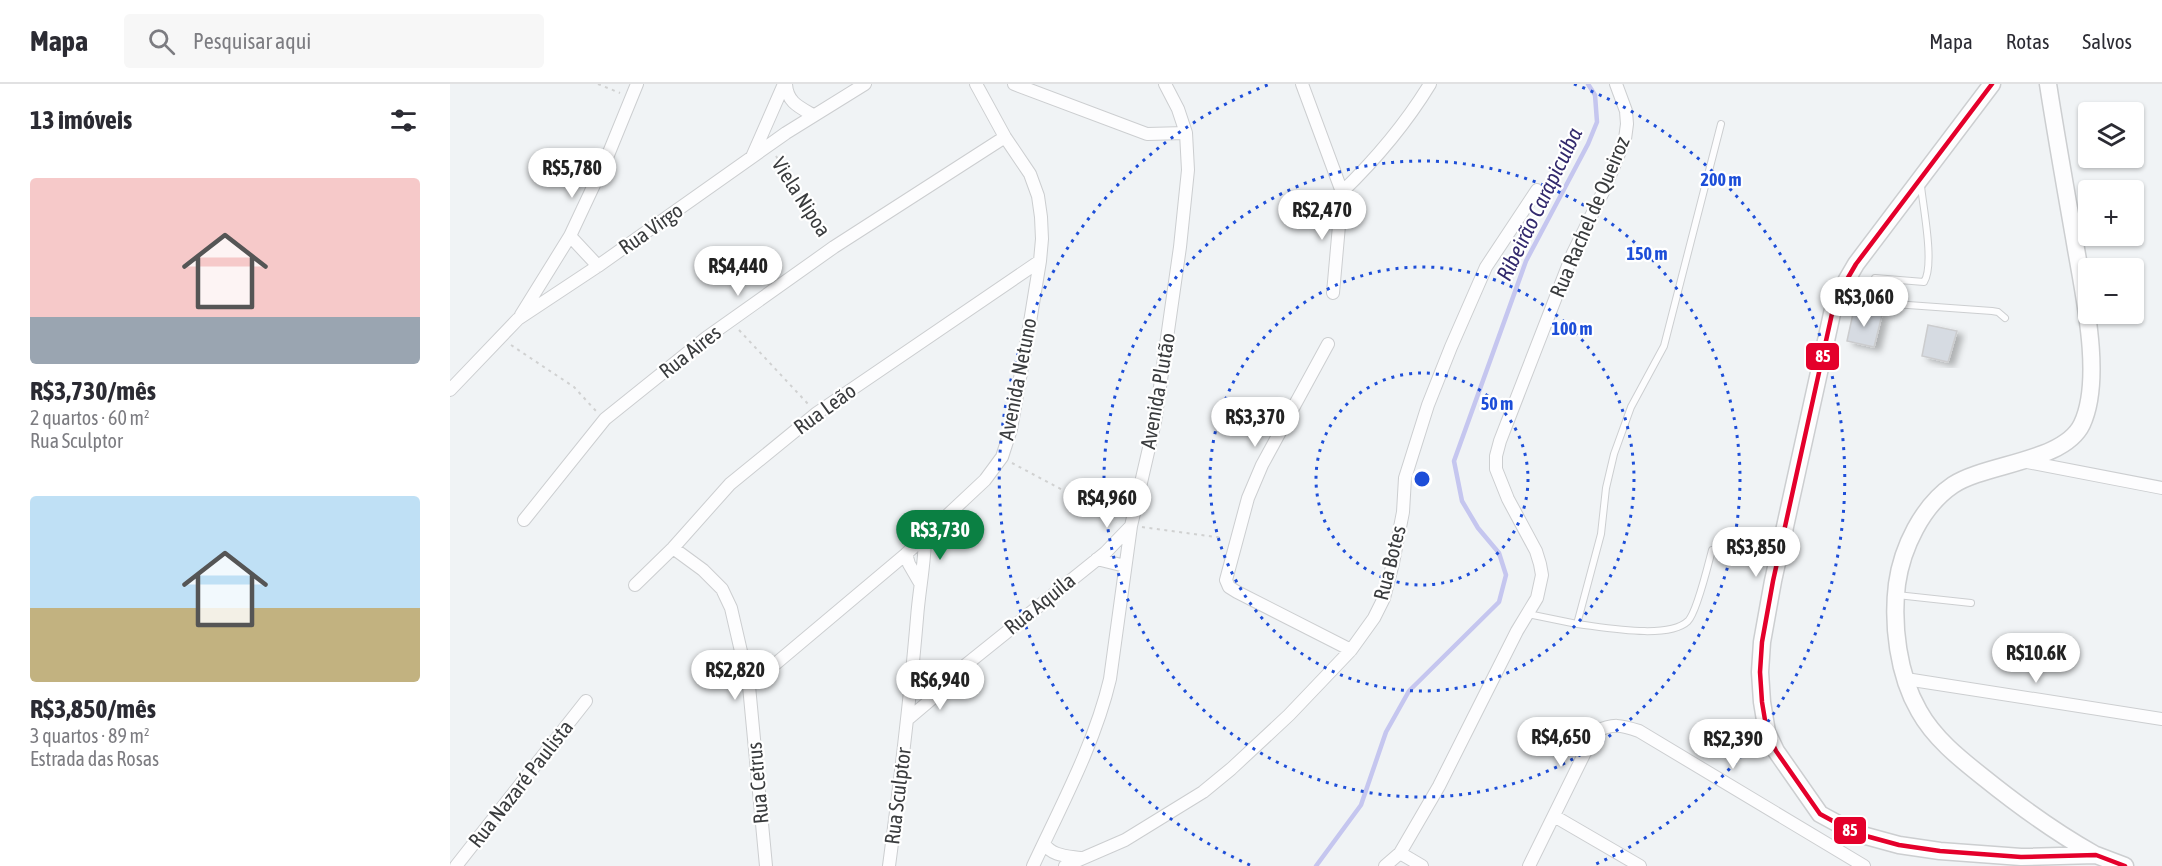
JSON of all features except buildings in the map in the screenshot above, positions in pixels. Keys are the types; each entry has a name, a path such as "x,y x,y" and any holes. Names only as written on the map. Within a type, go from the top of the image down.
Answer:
{"main road":[{"path":"1992,84 1856,264 1835,300 1773,581 1762,642 1760,672 1762,702 1767,732 1776,751 1820,814 1855,833 1899,845 1940,851 2021,857 2096,855"},
{"path":"2048,84 2085,304 2091,364 2089,401 2082,425 2068,440 2049,452 1983,472 1954,485 1936,500 1921,520 1909,543 1899,572 1896,594 1897,630 1906,679 1917,709 1929,727 1959,757 2030,815 2096,855 2124,866"}],"street":[{"path":"518,320 570,236 638,84"},
{"path":"785,84 786,93 792,103 813,116"},
{"path":"752,158 785,84"},
{"name":"Rua Virgo","path":"450,390 518,320 813,116 865,84"},
{"name":"Avenida Netuno","path":"749,686 906,554 985,480 1002,457 1011,429 1042,239 1038,196 1030,174 1005,137 976,84"},
{"path":"1014,84 1147,134 1186,133"},
{"name":"Avenida Plutão","path":"1033,866 1094,732 1105,700 1110,679 1131,526 1155,422 1180,247 1188,170 1186,133 1178,109 1165,84"},
{"path":"1302,84 1342,192 1333,293"},
{"path":"1342,192 1397,133 1410,117 1430,84"},
{"name":"Rua Rachel de Queiroz","path":"1385,866 1400,853 1439,786 1537,598 1542,575 1540,564 1536,551 1502,486 1496,469 1496,456 1573,253 1604,190 1625,139 1626,111 1616,84"},
{"name":"Rua Aires","path":"524,520 604,419 730,321 834,248 1005,137"},
{"name":"Rua Botes","path":"1065,866 1125,840 1203,792 1232,769 1289,715 1351,650 1374,618 1384,598 1403,512 1405,478 1428,405 1486,267 1537,190"},
{"path":"570,236 598,266"},
{"name":"Rua Leão","path":"635,585 673,548 730,484 817,413 1040,261"},
{"path":"1328,344 1262,465 1248,498 1226,580 1229,587 1351,650"},
{"path":"2019,460 2162,488"},
{"name":"Rua Aquila","path":"908,719 934,697 947,680 1097,559 1131,526"},
{"name":"Rua Sculptor","path":"889,866 908,719 920,583 925,558 925,536"},
{"name":"Rua Cetrus","path":"673,548 703,570 722,589 731,608 749,686 766,866"},
{"path":"906,554 920,583"},
{"path":"1097,559 1125,566"},
{"path":"912,678 932,683 947,680"},
{"path":"1906,679 2162,719"},
{"name":"Rua Nazaré Paulista","path":"456,866 586,701"},
{"path":"1529,866 1595,732 1608,725 1623,726 1639,731 1864,866"},
{"path":"1554,816 1640,866"},
{"path":"1044,843 1047,849 1056,854 1082,858"},
{"path":"1400,853 1422,866"}],"lane":[{"path":"1577,624 1601,534 1606,488 1614,454 1631,407 1664,346 1721,124"},
{"path":"1875,278 1924,282 1928,275 1929,259 1920,179"},
{"path":"1835,300 1992,311 1998,312 2005,318"},
{"path":"1527,614 1632,632 1672,629 1688,621 1695,607 1712,550"},
{"path":"1896,594 1971,603"}],"path":[{"path":"598,84 632,98"},
{"name":"Viela Nipoa","path":"769,146 834,248"},
{"path":"730,321 817,413"},
{"path":"500,338 574,387 604,419"},
{"path":"1002,457 1072,495 1115,523 1236,540"}],"waterway":[{"name":"Ribeirão Carapicuíba","path":"1316,866 1361,805 1386,732 1409,691 1499,602 1506,575 1499,553 1478,528 1462,501 1454,461 1526,261 1588,144 1597,122 1595,95 1588,84"}],"transit line":[{"name":"85","path":"1992,84 1856,264 1835,300 1773,581 1762,642 1760,672 1767,732 1776,751 1820,814 1855,833 1899,845 1940,851 2021,857 2096,855 2125,866"}]}
